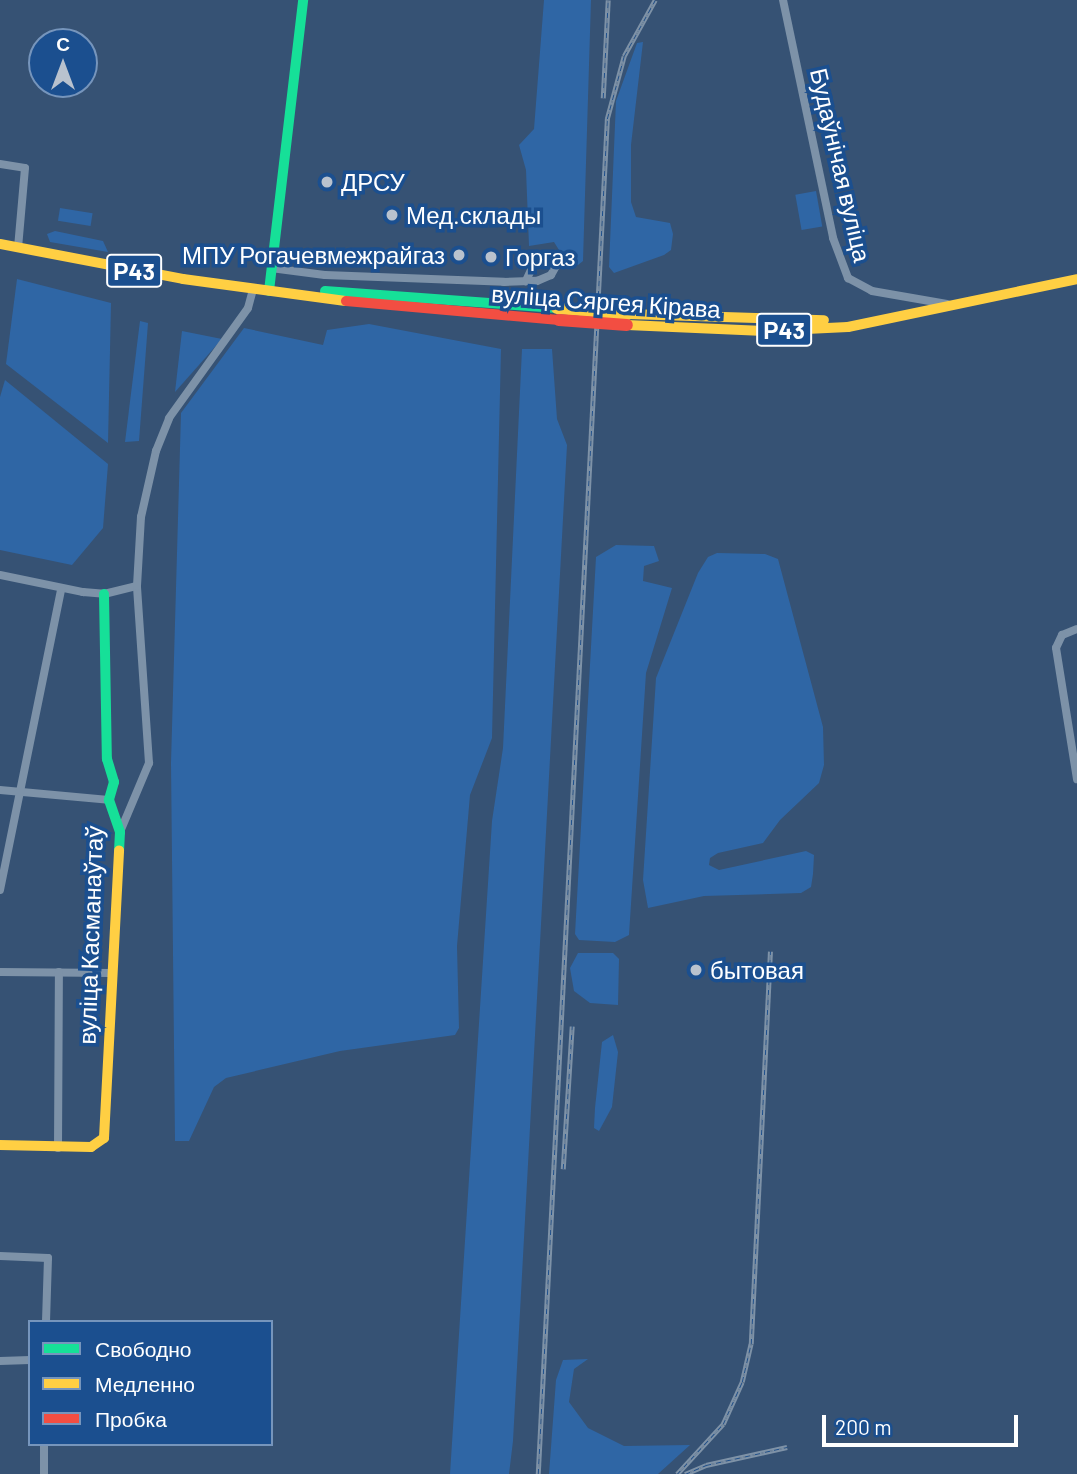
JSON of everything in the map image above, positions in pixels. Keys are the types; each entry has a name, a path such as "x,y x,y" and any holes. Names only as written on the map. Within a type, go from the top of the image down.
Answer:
{"main road":[{"path":"269,290 303,0"},
{"name":"вуліца Сяргея Кірава","path":"0,244 253,289 627,320 804,330 884,323 938,306"},
{"name":"вуліца Сяргея Кірава","path":"627,320 799,321 909,313 938,306 960,306 1077,279"},
{"name":"вуліца Касманаўтаў","path":"58,1148 91,1147 104,1138 120,832 109,800 114,782 107,759 104,594"},
{"path":"0,1145 58,1148"}],"street":[{"name":"Будаўнічая вуліца","path":"783,0 839,260 857,286 938,306"},
{"path":"0,164 25,168 18,248"},
{"path":"271,268 324,275 526,281"},
{"path":"120,832 149,763 137,586 142,517 163,429 224,348 248,308 253,289"},
{"path":"906,296 912,305 909,313"},
{"path":"0,575 61,589 104,594 137,586"},
{"path":"0,890 61,589"},
{"path":"1077,629 1062,635 1056,648 1077,779"},
{"path":"0,790 109,800"},
{"path":"0,972 111,972"},
{"path":"58,1148 59,972"},
{"path":"0,1256 48,1258 46,1320"},
{"path":"0,1361 28,1360"},
{"path":"44,1446 44,1474"}],"shaded area":[{"path":"544,0 591,0 583,261 578,265 564,258 554,242 529,246 526,170 519,145 534,129"},
{"path":"643,42 631,145 631,202 636,217 670,223 673,234 671,250 614,273 609,267 616,101 637,43"},
{"path":"816,191 822,226 802,230 795,195"},
{"path":"60,208 93,213 91,226 58,221"},
{"path":"55,231 103,241 108,252 50,242 47,234"},
{"path":"17,279 111,303 108,443 6,364"},
{"path":"140,321 148,323 139,441 125,442"},
{"path":"369,324 501,349 492,738 470,795 457,946 459,1028 455,1035 340,1051 226,1078 214,1087 189,1141 175,1141 171,763 181,413 244,328 323,345 327,330"},
{"path":"182,331 222,339 175,392"},
{"path":"522,349 552,349 557,419 567,445 513,1441 509,1474 450,1474 492,821 503,748"},
{"path":"5,380 108,464 103,528 72,565 0,550 0,397"},
{"path":"616,545 654,546 659,561 644,566 643,581 672,588 646,673 629,935 615,942 579,940 575,934 596,557"},
{"path":"717,553 765,554 778,559 823,727 824,765 819,783 780,820 763,843 718,853 710,858 709,865 719,870 806,851 814,855 811,887 801,893 704,896 648,908 643,880 656,678 698,573 708,557"},
{"path":"578,953 613,953 619,959 618,1005 590,1003 574,991 570,968"},
{"path":"613,1035 618,1052 612,1107 599,1131 594,1128 602,1042"},
{"path":"588,1359 574,1369 569,1402 588,1428 624,1446 690,1445 658,1474 549,1474 556,1380 563,1360"}],"railway":[{"path":"603,98 608,0"},
{"path":"538,1474 607,119 624,56 655,0"},
{"path":"677,1474 723,1424 742,1382 751,1344 770,951"},
{"path":"563,1169 572,1026"},
{"path":"685,1474 706,1465 787,1447"}],"traffic: fast":[{"path":"269,291 303,0"},
{"path":"325,291 557,308"},
{"path":"104,594 107,759 114,782 109,800 120,832 119,850"}],"traffic: slow":[{"path":"0,244 183,279 346,301"},
{"path":"627,325 765,331 848,327 1077,279"},
{"path":"557,308 628,314"},
{"path":"628,314 824,320"},
{"path":"0,1145 91,1147 104,1138 119,850"}],"traffic: jam":[{"path":"346,301 559,320"},
{"path":"559,320 627,325"}],"place":[{"name":"ДРСУ","path":"327,182"},
{"name":"Мед.склады","path":"392,215"},
{"name":"МПУ Рогачевмежрайгаз","path":"459,255"},
{"name":"Горгаз","path":"491,257"},
{"name":"бытовая","path":"696,970"}]}
